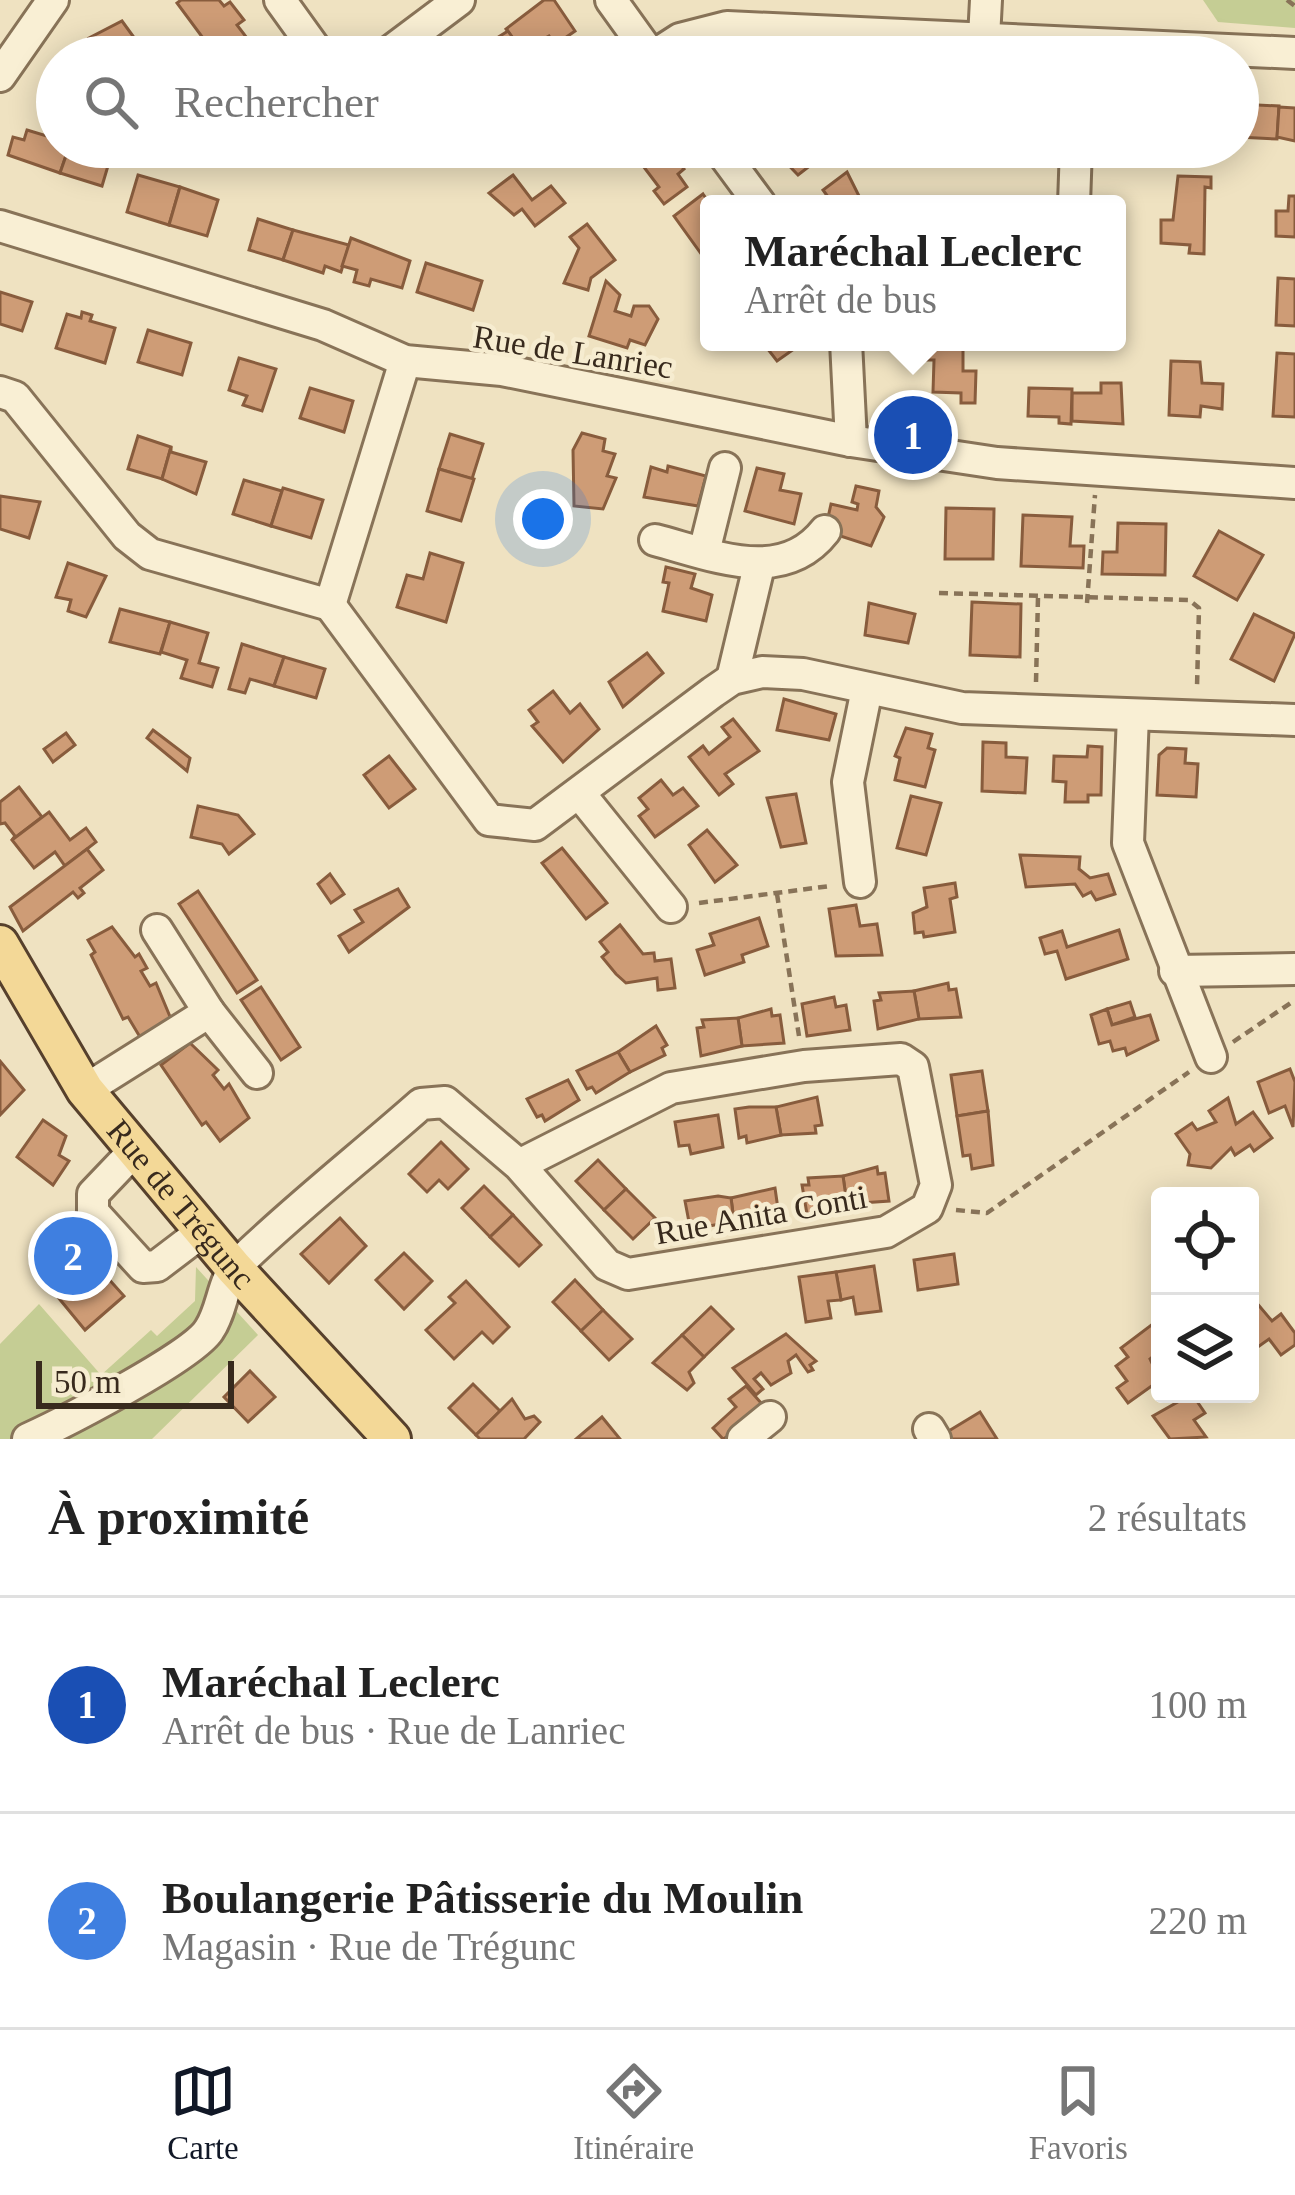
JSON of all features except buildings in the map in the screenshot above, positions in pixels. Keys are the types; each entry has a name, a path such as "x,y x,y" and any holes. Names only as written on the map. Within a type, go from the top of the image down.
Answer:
{"main road":[{"name":"Rue de Trégunc","path":"0,944 85,1090 234,1268 392,1439"}],"street":[{"path":"1,70 53,0"},
{"path":"280,0 306,36"},
{"path":"411,36 459,0"},
{"path":"610,0 637,36"},
{"path":"984,36 986,0"},
{"path":"692,36 727,27 937,36"},
{"path":"1259,52 1295,53"},
{"path":"733,168 753,195"},
{"name":"Rue de Lanriec","path":"0,226 323,325 405,362 502,370 851,441 1096,472 1295,483"},
{"path":"846,351 851,441"},
{"path":"330,605 405,362"},
{"path":"0,392 15,397 127,536 150,554 330,605 489,820 536,825 732,680 762,671 803,674 962,707 1295,720"},
{"path":"704,553 725,468"},
{"path":"656,540 760,566 816,542"},
{"path":"732,680 760,566"},
{"path":"860,882 848,782 867,689"},
{"path":"1133,716 1128,843 1210,1057"},
{"path":"580,794 671,907"},
{"path":"157,930 209,1012 257,1072"},
{"path":"1175,971 1295,969"},
{"path":"85,1090 209,1012"},
{"path":"520,1165 671,1088 804,1066 901,1058 914,1067 936,1185 927,1208"},
{"name":"Rue Anita Conti","path":"234,1268 421,1104 445,1102 520,1165 607,1264 628,1274 886,1232 927,1208"},
{"path":"135,1150 93,1194 93,1212 143,1267 157,1266 203,1231"},
{"path":"28,1439 74,1418 146,1371 171,1364 209,1331 234,1268"},
{"path":"742,1439 770,1418"}],"path":[{"path":"1287,0 1295,6"},
{"path":"1087,603 1096,472"},
{"path":"939,593 1189,600 1199,608 1196,699"},
{"path":"1035,694 1038,597"},
{"path":"671,907 860,882"},
{"path":"777,894 804,1066"},
{"path":"927,1208 987,1213 1295,1000"}],"green space":[{"path":"1203,0 1295,0 1295,28 1218,22"},
{"path":"196,1267 258,1335 152,1439 0,1439 0,1344 39,1304 101,1375 151,1330 157,1336 195,1301"}],"place":[{"name":"Maréchal Leclerc","path":"913,435"},
{"name":"Boulangerie Pâtisserie du Moulin","path":"73,1256"}]}
